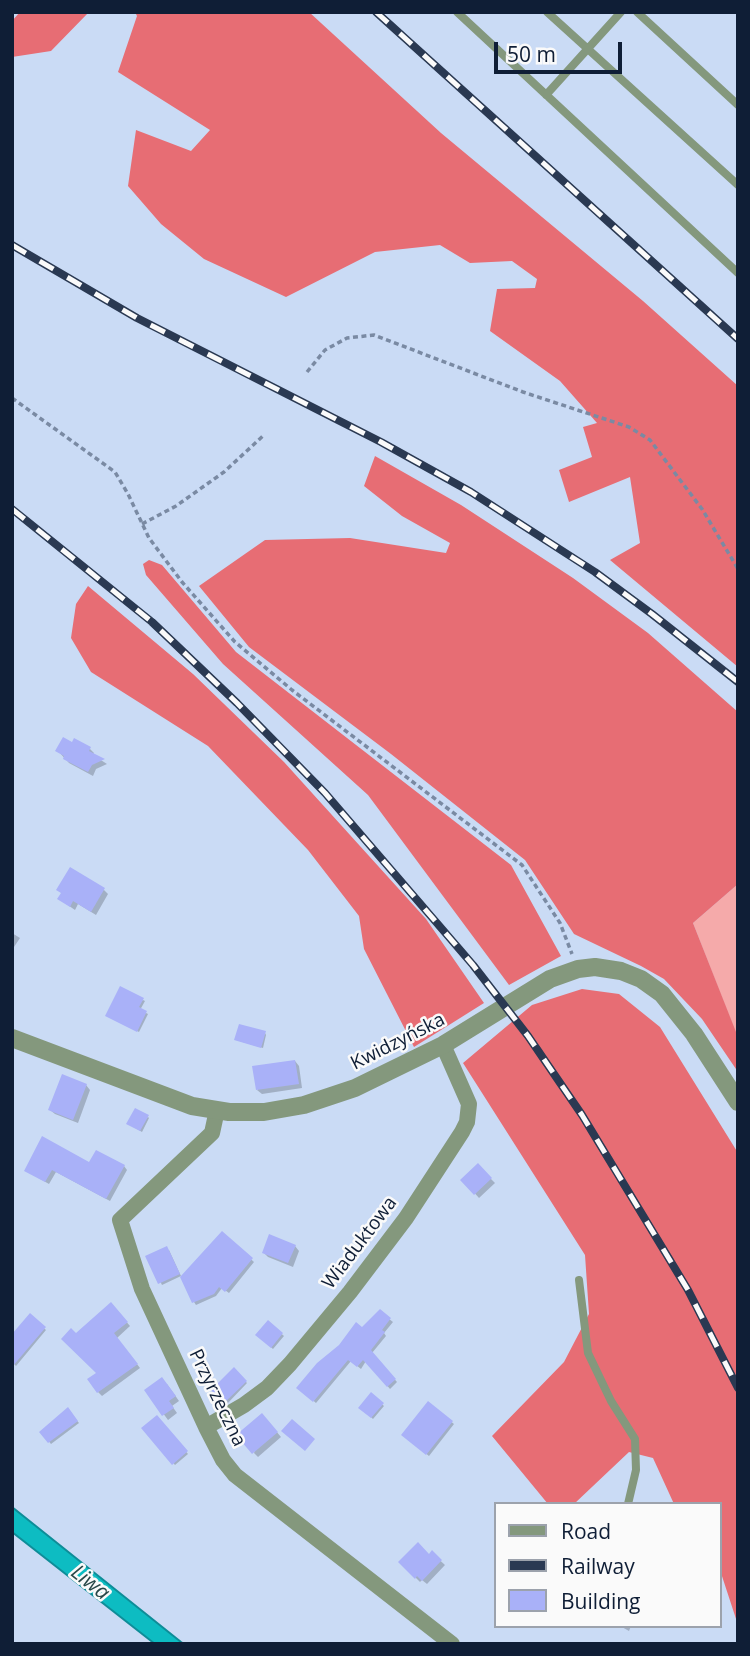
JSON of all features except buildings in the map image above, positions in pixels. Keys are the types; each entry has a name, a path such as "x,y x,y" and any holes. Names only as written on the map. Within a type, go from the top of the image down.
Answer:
{"street":[{"name":"Kwidzyńska","path":"12,1038 192,1106 264,1112 304,1105 355,1088 443,1045 550,979 578,969 594,967 621,971 641,979 662,994 694,1034 738,1102"},
{"name":"Wiaduktowa","path":"206,1427 259,1394 290,1364 350,1292 406,1218 462,1132 470,1111 466,1093 443,1045"},
{"name":"Przyrzeczna","path":"217,1110 212,1133 120,1220 142,1289 206,1427 223,1460 235,1475 452,1644"}],"lane":[{"path":"457,12 738,273"},
{"path":"547,12 736,180"},
{"path":"546,94 621,12"},
{"path":"637,12 738,105"},
{"path":"579,1280 588,1353 611,1401 635,1439 636,1470 628,1502"}],"path":[{"path":"307,372 325,350 347,338 374,335 523,391 629,427 650,440 702,509 738,569"},
{"path":"12,398 115,472 149,538 182,582 235,642 292,690 522,865 561,923 578,969"},
{"path":"142,524 176,506 224,472 264,435"}],"shaded area":[{"path":"20,12 89,12 51,51 12,57 12,21"},
{"path":"135,12 309,12 441,133 643,301 738,386 738,667 610,560 640,543 630,477 569,502 559,470 592,457 583,427 597,423 560,381 490,331 497,289 535,288 537,279 512,261 470,263 440,245 375,252 286,297 204,259 161,224 128,186 136,130 191,151 210,130 118,72 137,16"},
{"path":"375,456 461,505 573,578 648,633 738,712 738,884 693,923 738,1037 738,1072 702,1019 664,979 574,934 525,860 249,647 199,586 265,540 350,538 446,553 450,543 402,516 364,486"},
{"path":"149,560 162,565 236,652 511,865 561,956 509,985 368,795 223,664 146,575 143,564"},
{"path":"88,586 193,674 284,762 426,919 484,1003 414,1047 364,949 359,916 308,850 208,746 91,672 71,638 76,604"},
{"path":"738,884 738,1035 737,1036 693,923"},
{"path":"582,989 619,994 660,1027 738,1153 738,1625 722,1576 722,1502 673,1502 653,1458 629,1452 576,1502 546,1502 492,1436 564,1362 589,1314 585,1255 463,1063 532,1005"}],"water":[{"name":"Liwa","path":"12,1507 184,1644 155,1644 12,1532"}],"railway":[{"path":"376,12 738,339"},
{"path":"12,245 137,318 381,442 471,492 595,572 738,682"},
{"path":"12,509 152,622 237,703 325,793 473,965 528,1036 582,1115 688,1290 738,1388"}]}
